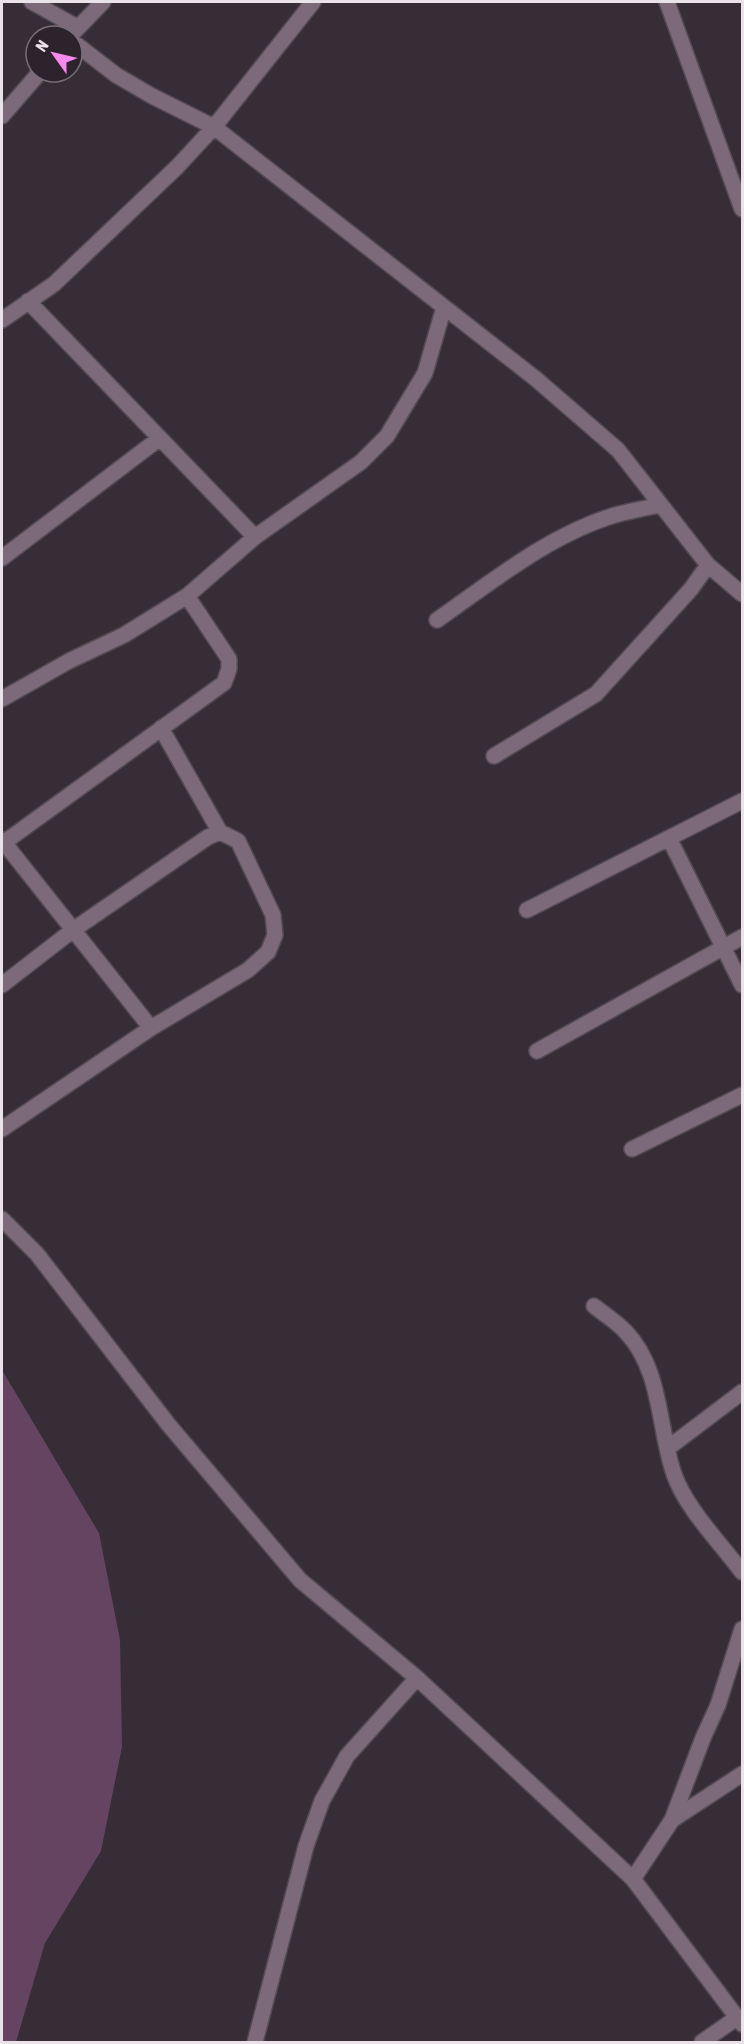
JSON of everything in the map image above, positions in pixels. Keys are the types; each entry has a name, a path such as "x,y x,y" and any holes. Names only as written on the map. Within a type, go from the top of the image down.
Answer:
{"street":[{"path":"32,2 60,24"},
{"path":"82,24 103,2"},
{"path":"2,320 54,284 177,167 214,127 313,2"},
{"path":"667,2 742,209"},
{"path":"84,44 116,75 214,127 605,436 708,566 742,594"},
{"path":"2,116 30,84"},
{"path":"28,301 255,537"},
{"path":"2,699 59,666 124,635 187,596 255,537 361,462 387,436 425,373 444,307"},
{"path":"2,558 160,438"},
{"path":"437,620 528,557 570,534 614,516 660,505"},
{"path":"494,756 596,694 691,589 708,566"},
{"path":"151,1028 2,842 224,683 229,669 229,659 187,596"},
{"path":"2,1129 151,1028 249,970 268,952 275,935 273,915 238,841 220,832 161,728"},
{"path":"527,910 742,801"},
{"path":"2,985 73,930 208,837 220,832"},
{"path":"669,838 742,985"},
{"path":"537,1051 742,937"},
{"path":"632,1149 742,1095"},
{"path":"2,1219 37,1254 168,1424 300,1580 417,1678 633,1879 740,2021 702,2043"},
{"path":"594,1306 626,1331 645,1356 674,1475 688,1500 742,1572"},
{"path":"668,1448 742,1392"},
{"path":"633,1879 672,1820 703,1738 737,1665 742,1629"},
{"path":"255,2043 306,1846 322,1801 347,1756 417,1678"},
{"path":"672,1820 742,1774"}],"shaded area":[{"path":"2,1370 99,1533 120,1640 122,1747 101,1851 45,1943 16,2042 2,2042"}]}
